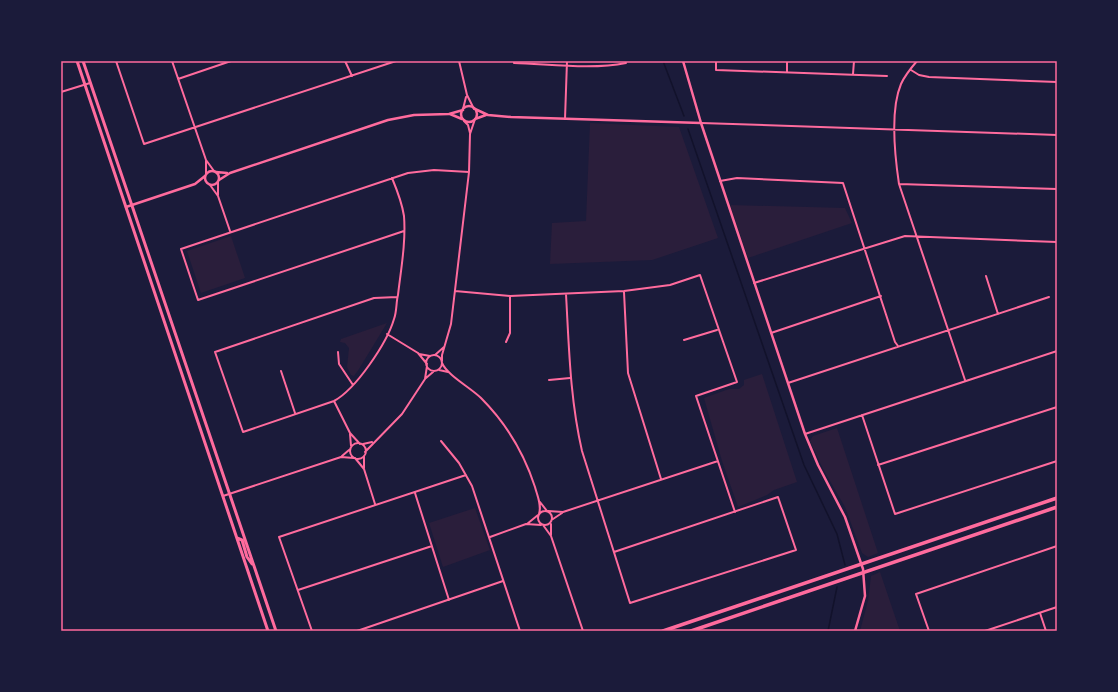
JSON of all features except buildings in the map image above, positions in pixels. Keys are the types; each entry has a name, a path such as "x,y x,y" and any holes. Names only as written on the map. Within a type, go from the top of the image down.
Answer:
{"main road":[{"path":"77,61 268,631"},
{"path":"83,61 276,631"},
{"path":"663,631 1057,498"},
{"path":"691,631 1057,507"},
{"path":"237,538 242,540 248,559 255,569"}],"street":[{"path":"116,61 144,144 396,61"},
{"path":"172,61 206,160 219,176 218,196"},
{"path":"178,79 230,61"},
{"path":"345,61 352,76"},
{"path":"459,61 467,95 477,115 470,134"},
{"path":"565,119 568,61"},
{"path":"683,61 700,123 805,434 818,465 845,517 864,573 865,596 855,631"},
{"path":"716,61 716,70 887,76"},
{"path":"787,61 787,72"},
{"path":"853,74 854,61"},
{"path":"917,61 905,76 898,92 895,129 895,157 899,184 965,380"},
{"path":"514,62 614,66 626,63"},
{"path":"910,70 919,75 929,77 1057,82"},
{"path":"61,92 90,82"},
{"path":"223,496 341,457 362,457 373,442 398,419 425,379 437,370 442,362 450,329 469,172 470,134 468,125 461,114 467,95"},
{"path":"195,184 210,171 230,172 388,120 425,114 449,114 468,107 488,115"},
{"path":"449,114 470,122 488,115 565,119 1057,135"},
{"path":"206,160 205,181 218,196 230,231"},
{"path":"404,231 198,300 180,249 392,178 422,171 469,172"},
{"path":"126,207 195,184 214,185 230,172"},
{"path":"392,178 402,208 404,231 397,297 394,318 387,334 361,377 342,397 242,432 215,352 374,298 397,297"},
{"path":"720,182 736,178 843,183 895,342 898,346"},
{"path":"899,184 1057,189"},
{"path":"754,283 898,237 1057,242"},
{"path":"455,291 510,296 624,291 670,285 700,275 736,382 696,396 735,512"},
{"path":"986,276 998,314"},
{"path":"624,291 628,373 661,479"},
{"path":"566,294 570,378 577,431 598,501 614,552 630,602 796,550 778,497 614,552"},
{"path":"506,342 510,333 510,296"},
{"path":"771,333 881,296"},
{"path":"788,383 1049,297"},
{"path":"684,340 718,330"},
{"path":"387,334 418,353 439,357 451,374 480,397 506,427 526,463 539,501 552,516 551,536"},
{"path":"425,379 427,365 432,356 445,346"},
{"path":"805,434 965,380 1057,351"},
{"path":"338,352 339,364 353,385"},
{"path":"418,353 430,369 451,374"},
{"path":"281,371 295,413"},
{"path":"549,380 570,378"},
{"path":"334,401 350,433 364,447 364,469 375,504"},
{"path":"878,465 1057,407"},
{"path":"862,415 895,514 1057,461"},
{"path":"350,433 350,452 364,469"},
{"path":"441,441 451,452 466,475 477,500 520,631"},
{"path":"341,457 354,444 373,442"},
{"path":"490,537 526,524 542,511 563,512 718,461"},
{"path":"312,631 279,537 466,475"},
{"path":"414,493 449,600"},
{"path":"539,501 538,520 551,536 583,631"},
{"path":"526,524 547,526 563,512"},
{"path":"298,590 432,546"},
{"path":"929,631 916,594 1057,546"},
{"path":"357,631 504,581"},
{"path":"985,631 1057,607"},
{"path":"1040,613 1046,631"}],"shaded area":[{"path":"590,123 679,127 718,238 652,260 550,264 552,223 586,221"},
{"path":"730,205 845,208 852,223 748,258"},
{"path":"231,236 245,278 201,293 187,251"},
{"path":"387,323 359,369 354,376 351,375 347,367 349,348 345,343 340,342 341,339"},
{"path":"762,374 797,482 774,490 767,495 738,507 722,461 704,398 729,389 739,389 744,385 744,380"},
{"path":"837,428 878,553 868,557 862,553 845,507 823,469 810,441 813,436"},
{"path":"475,508 490,550 443,567 429,523"},
{"path":"880,572 900,631 860,631 868,601 871,576"}],"waterway":[{"path":"663,61 684,116"},
{"path":"688,129 804,465 837,534 845,565"},
{"path":"828,631 837,587"}]}
